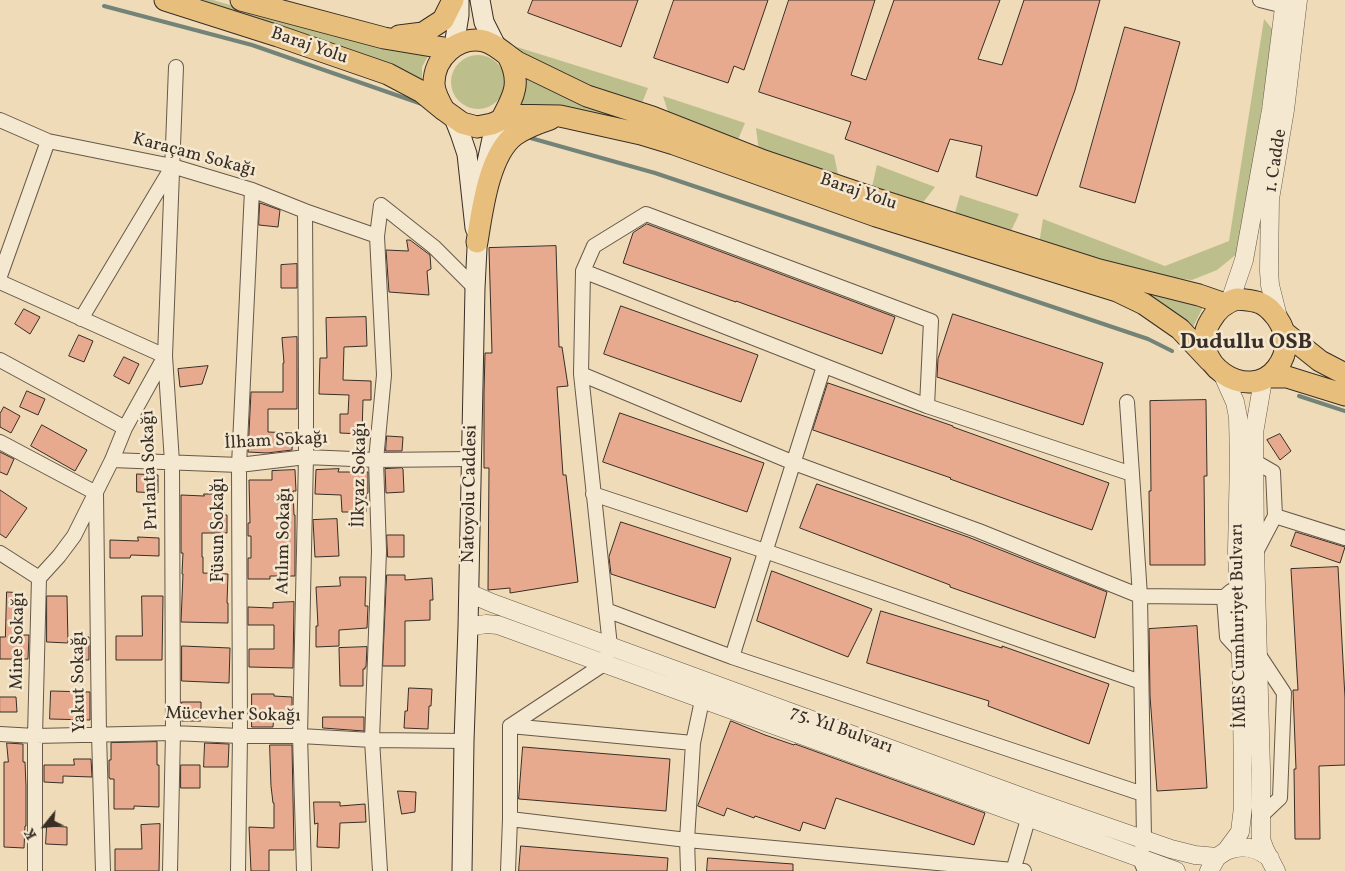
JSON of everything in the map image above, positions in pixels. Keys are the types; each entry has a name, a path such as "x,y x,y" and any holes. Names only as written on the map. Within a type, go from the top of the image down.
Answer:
{"main road":[{"name":"Baraj Yolu","path":"165,0 388,74 422,92 449,114"},
{"name":"Baraj Yolu","path":"241,0 384,38 452,48"},
{"path":"384,38 423,33 443,20 453,0"},
{"path":"452,48 459,15 459,0"},
{"path":"449,114 462,123 477,127 492,124 503,118 513,99 515,85 514,67 502,52 484,22 480,0"},
{"path":"477,242 467,154 460,133 438,100 434,86 436,71 443,57 461,42 474,40 486,42 502,52"},
{"name":"Baraj Yolu","path":"502,52 587,96 652,117 764,161 879,200 1090,267 1228,303"},
{"name":"Baraj Yolu","path":"503,118 560,116 641,134 876,216 1117,291 1144,304 1180,329 1216,367"},
{"path":"477,242 486,189 500,150 514,136 533,125 560,116"},
{"name":"Natoyolu Caddesi","path":"462,871 477,242 486,166 494,134 503,118"},
{"path":"1345,374 1320,362 1282,327 1270,309 1260,303 1237,299 1228,303 1214,315 1207,326 1204,338 1205,350 1216,367 1231,379 1243,382 1286,377 1345,395"},
{"path":"1265,378 1283,358 1286,345 1282,327"}],"street":[{"path":"1260,0 1291,3"},
{"name":"1. Cadde","path":"1228,303 1244,260 1291,3"},
{"name":"1. Cadde","path":"1282,327 1270,285 1270,199 1285,110 1291,3"},
{"name":"Pırlanta Sokağı","path":"170,871 173,733 172,462 165,356 176,67"},
{"name":"Karaçam Sokağı","path":"0,120 48,141 172,166 252,190 377,236"},
{"path":"0,276 48,141"},
{"path":"81,319 172,166"},
{"name":"Füsun Sokağı","path":"238,871 240,736 239,465 252,190"},
{"name":"İlkyaz Sokağı","path":"380,871 372,740 379,551 376,460 384,376 377,236 381,205 434,247 475,288"},
{"name":"Atılım Sokağı","path":"304,871 300,736 306,457 305,211"},
{"path":"510,726 604,664 610,646 581,374 583,270 594,246 646,214 931,321 927,406"},
{"path":"583,270 927,406 1132,474"},
{"path":"0,282 165,356"},
{"name":"Mine Sokağı","path":"35,871 35,736 39,578 74,536 112,460 125,428 165,356"},
{"path":"0,360 125,428"},
{"path":"732,657 824,366"},
{"name":"İMES Cumhuriyet Bulvarı","path":"1216,367 1234,402 1247,460 1256,584 1248,652 1242,684 1242,807 1240,832 1217,860"},
{"path":"581,374 794,463 979,531 1140,596 1224,597 1238,584 1256,584"},
{"name":"İMES Cumhuriyet Bulvarı","path":"1265,378 1247,460 1237,551 1238,584 1248,652 1261,769 1262,839 1265,850 1275,867"},
{"path":"1127,402 1140,596 1143,865"},
{"path":"0,442 96,493"},
{"name":"İlham Sokağı","path":"112,460 239,465 306,457 376,460 471,459"},
{"path":"1247,460 1273,472 1275,516 1255,554"},
{"name":"Yakut Sokağı","path":"96,493 103,871"},
{"path":"593,494 765,551 1141,682"},
{"path":"1275,516 1345,538"},
{"path":"0,552 39,578"},
{"name":"75. Yıl Bulvarı","path":"469,593 706,682 1031,809 1143,865 1176,871"},
{"path":"1224,597 1227,637 1248,652 1284,693 1280,798 1261,816"},
{"path":"606,610 732,657 1143,794"},
{"name":"75. Yıl Bulvarı","path":"468,627 486,624 498,625 702,699 1031,809 1144,839 1195,856 1217,860 1232,848 1243,846 1253,848 1262,853 1275,867"},
{"path":"688,871 687,840 693,743 706,682"},
{"path":"510,726 693,743"},
{"path":"508,871 510,726"},
{"name":"Mücevher Sokağı","path":"0,734 35,736 173,733 372,740 464,741"},
{"path":"510,819 687,840 1017,871 1031,809"}],"green space":[{"path":"205,0 213,0 378,48 428,56 422,67 422,85 205,4"},
{"path":"1264,19 1274,31 1238,253 1217,270 1192,280 1157,276 1039,244 1043,219 1165,266 1229,241"},
{"path":"501,42 648,88 640,108 591,91"},
{"path":"478,55 488,57 497,63 503,72 505,82 503,92 497,101 488,107 478,109 468,107 459,101 453,92 451,82 453,72 459,63 468,57"},
{"path":"523,76 628,120 519,108 524,94"},
{"path":"663,96 745,123 737,142 670,118"},
{"path":"756,128 834,155 839,179 759,152"},
{"path":"877,165 935,187 921,205 872,187"},
{"path":"960,195 1019,214 1009,235 954,216"},
{"path":"1122,283 1205,303 1191,331"}],"building":[{"path":"533,0 638,0 621,47 528,13"},
{"path":"674,0 768,0 744,70 734,66 728,83 654,58"},
{"path":"789,0 875,0 851,75 866,80 894,0 1000,0 978,59 1002,65 1024,0 1100,0 1075,90 1037,196 976,177 982,146 950,139 938,172 845,139 851,122 759,92"},
{"path":"1125,27 1180,42 1135,203 1080,187"},
{"path":"260,203 280,210 278,227 259,225"},
{"path":"647,224 895,317 882,354 736,301 623,263 633,233"},
{"path":"407,240 410,240 430,255 431,269 427,271 429,295 389,292 386,250 408,251"},
{"path":"556,246 559,347 562,347 568,386 557,387 563,475 566,475 578,582 510,593 510,588 488,590 489,468 484,468 484,393 485,353 492,353 489,248"},
{"path":"297,264 297,288 281,288 281,265"},
{"path":"621,306 758,355 741,402 604,354"},
{"path":"24,309 40,317 30,334 15,324"},
{"path":"953,314 1103,363 1083,425 937,377 938,359"},
{"path":"366,317 367,346 344,347 343,380 371,381 371,400 363,400 362,434 340,433 340,414 348,414 349,395 319,394 320,358 327,358 326,318"},
{"path":"79,335 93,341 84,362 69,356"},
{"path":"297,337 297,409 268,409 268,432 293,433 292,450 267,453 248,452 251,392 283,392 284,363 282,338"},
{"path":"124,357 139,364 129,384 114,376"},
{"path":"208,366 202,384 180,387 178,369"},
{"path":"828,383 1109,483 1092,530 813,430"},
{"path":"27,391 45,399 38,415 20,407"},
{"path":"1206,400 1207,476 1204,476 1205,565 1150,565 1150,401"},
{"path":"4,407 20,416 11,433 0,427 0,414"},
{"path":"620,413 764,463 747,512 603,462"},
{"path":"42,425 87,450 75,471 31,446"},
{"path":"1280,434 1291,451 1280,460 1267,440"},
{"path":"387,436 403,437 402,451 386,451"},
{"path":"0,452 14,459 7,475 0,472"},
{"path":"402,468 404,492 386,493 385,469"},
{"path":"339,469 338,472 368,472 366,512 342,512 341,495 315,494 316,470"},
{"path":"295,470 296,491 293,491 295,576 270,576 270,579 248,579 248,558 251,558 251,536 248,536 248,523 250,523 249,480 272,480 272,471"},
{"path":"137,474 158,475 158,493 137,492"},
{"path":"817,484 968,537 1107,592 1095,638 950,587 950,585 800,528"},
{"path":"0,490 27,508 6,538 0,534"},
{"path":"204,494 224,494 224,515 227,515 227,533 202,533 202,557 203,573 228,574 228,623 181,622 183,553 181,553 181,495 204,496"},
{"path":"337,519 339,556 315,557 313,520"},
{"path":"621,522 731,558 715,608 611,574 609,557"},
{"path":"1296,532 1345,547 1340,563 1291,546"},
{"path":"387,535 404,535 404,557 388,557"},
{"path":"138,537 159,538 159,556 131,555 130,558 110,558 110,540 138,541"},
{"path":"1338,567 1345,698 1345,765 1319,766 1320,839 1295,839 1294,769 1296,769 1293,690 1298,690 1291,569"},
{"path":"772,571 872,609 848,657 757,621"},
{"path":"387,575 405,575 405,580 432,578 433,600 430,600 430,620 405,621 405,666 383,666"},
{"path":"340,577 366,577 365,606 368,606 367,628 339,630 339,646 316,647 316,626 318,626 316,587 340,586"},
{"path":"7,592 24,593 23,635 29,635 28,659 0,659 0,637 5,637"},
{"path":"47,596 67,596 68,643 47,642"},
{"path":"142,596 163,596 162,660 116,660 116,636 142,636"},
{"path":"294,602 293,668 249,667 249,649 274,649 274,625 248,625 248,607 273,608 273,603"},
{"path":"881,611 1002,648 1002,646 1109,684 1089,744 988,706 989,701 867,663"},
{"path":"1197,626 1207,788 1157,791 1150,696 1149,629"},
{"path":"77,637 89,637 89,660 77,660"},
{"path":"182,646 230,648 229,683 182,681"},
{"path":"367,647 366,667 363,669 363,686 340,686 339,648"},
{"path":"409,688 432,689 428,729 404,728"},
{"path":"51,691 90,692 90,720 50,719"},
{"path":"252,694 274,694 274,696 292,697 292,715 274,714 273,727 252,727"},
{"path":"0,697 16,697 17,712 0,712"},
{"path":"182,702 201,702 201,721 182,721"},
{"path":"323,717 364,717 364,731 323,728"},
{"path":"731,721 765,735 795,744 985,813 974,845 836,798 825,829 803,822 800,831 727,808 724,816 698,806"},
{"path":"157,742 159,807 134,806 134,809 114,809 114,779 109,778 111,743"},
{"path":"7,743 23,744 26,786 24,848 4,847 4,762 8,762"},
{"path":"205,743 229,744 228,767 204,767"},
{"path":"270,745 292,745 294,850 269,850 269,871 251,871 249,827 274,828"},
{"path":"523,747 670,759 666,811 519,799"},
{"path":"74,759 91,759 92,777 63,776 63,783 44,782 44,765 74,765"},
{"path":"181,765 200,765 200,788 181,788"},
{"path":"398,791 416,792 415,812 402,814"},
{"path":"314,802 340,802 340,806 365,804 366,822 340,823 339,848 317,847 318,823 315,824"},
{"path":"160,824 159,871 115,871 115,849 142,849 141,825"},
{"path":"47,826 67,827 67,845 46,844"},
{"path":"521,846 668,858 667,871 519,871"},
{"path":"708,858 793,864 793,871 707,871"}],"waterway":[{"path":"104,6 252,45 422,104"},
{"path":"527,137 655,173 1148,339 1172,351"},
{"path":"1299,396 1345,411"}],"district":[{"name":"Dudullu OSB","path":"1246,344"}]}
